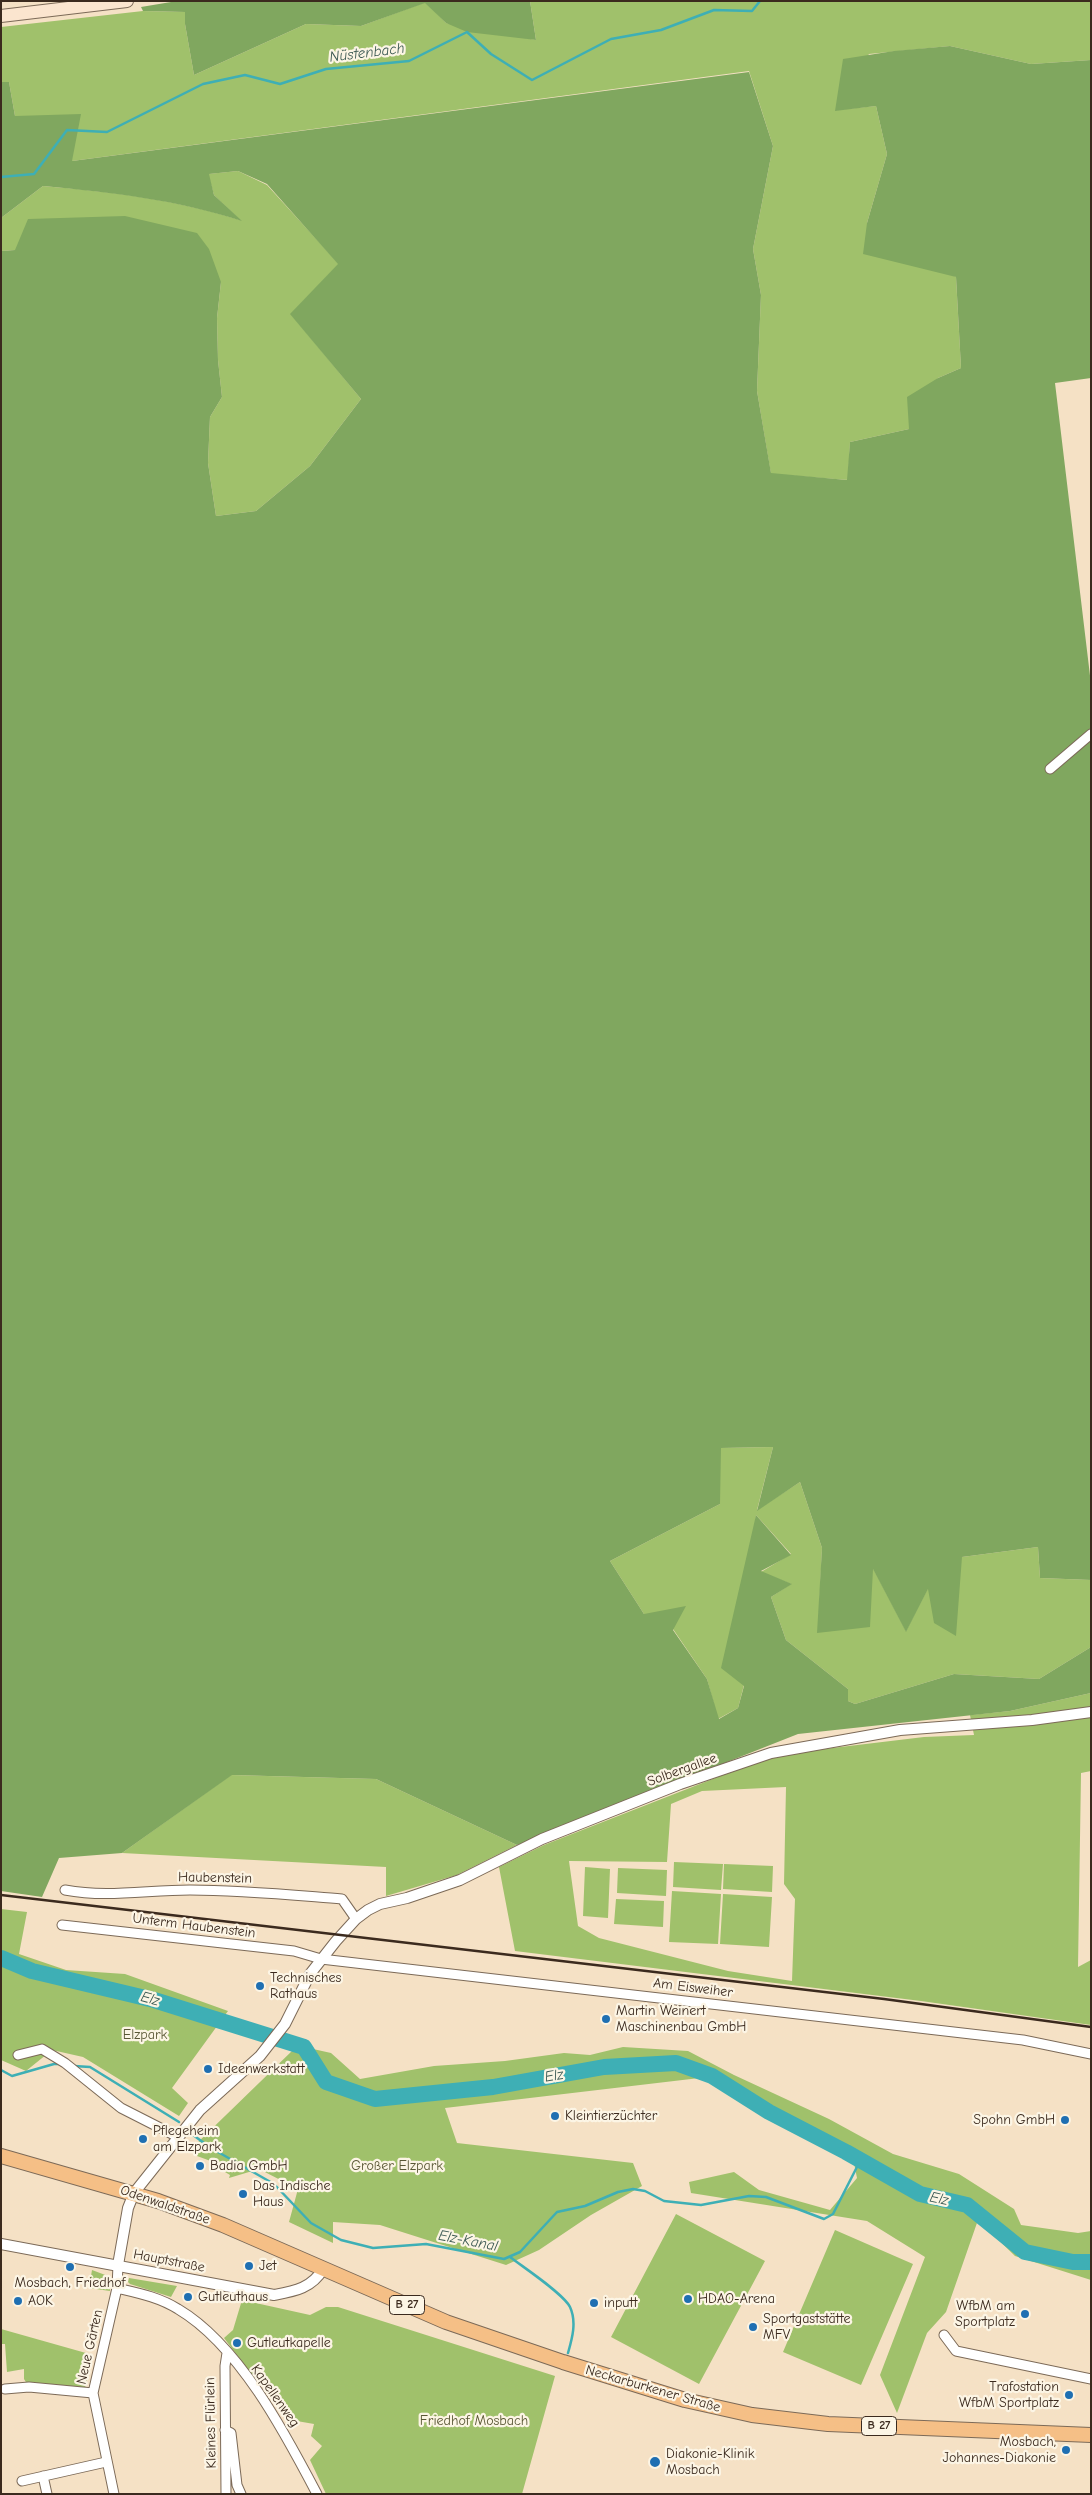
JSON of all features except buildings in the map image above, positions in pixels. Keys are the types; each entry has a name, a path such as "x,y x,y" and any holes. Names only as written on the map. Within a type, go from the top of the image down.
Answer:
{"main road":[{"path":"1,16 127,1"},
{"name":"Odenwaldstraße","path":"1,2156 134,2193 223,2225 323,2268"},
{"name":"Neckarburkener Straße","path":"323,2268 478,2334 646,2389 718,2408 762,2416 828,2424 1091,2435"}],"street":[{"path":"1050,769 1091,734"},
{"name":"Solbergallee","path":"134,2193 200,2110 260,2056 285,2024 300,1990 321,1959 356,1919 380,1904 407,1898 460,1880 542,1839 680,1784 771,1753 900,1730 1032,1720 1091,1712"},
{"name":"Haubenstein","path":"64,1890 92,1895 188,1890 266,1892 342,1899 356,1919"},
{"name":"Unterm Haubenstein","path":"62,1925 294,1951 321,1959"},
{"name":"Am Eisweiher","path":"321,1959 1023,2040 1091,2054"},
{"path":"18,2055 42,2049 69,2065 121,2108 178,2137"},
{"path":"118,2265 128,2208 134,2193"},
{"name":"Hauptstraße","path":"1,2244 274,2295 299,2290 317,2279 323,2268"},
{"name":"Neue Gärten","path":"114,2494 93,2393 117,2288 118,2265"},
{"name":"Kapellenweg","path":"117,2288 161,2300 178,2308 203,2326 227,2353 261,2397 287,2437 317,2494"},
{"path":"944,2335 956,2351 1091,2379"},
{"name":"Kleines Flürlein","path":"226,2494 224,2366 227,2353"},
{"path":"5,2389 29,2387 93,2393"},
{"path":"225,2430 231,2433 237,2485 241,2494"},
{"path":"22,2480 106,2462"},
{"path":"44,2476 47,2494"}],"green space":[{"path":"177,1 530,1 536,40 467,32 446,23 425,3 361,26 306,24 194,75 185,24 185,12 143,11 141,7"},
{"path":"530,1 1091,1 1091,60 1031,64 950,46 869,54 836,110 876,106 887,154 867,223 956,277 961,368 938,378 909,429 850,442 848,480 771,474 757,391 761,295 753,249 773,146 749,71 72,161 15,116 9,82 1,82 1,27 143,11 185,12 185,24 194,75 306,24 361,26 426,2 446,23 536,40"},
{"path":"950,46 1031,64 1091,60 1091,378 1055,383 1091,684 1091,1580 1040,1578 1038,1547 962,1557 956,1636 934,1623 928,1589 906,1632 873,1569 870,1627 817,1633 822,1548 800,1482 757,1511 773,1447 721,1448 720,1504 610,1561 644,1614 686,1606 673,1630 707,1679 719,1719 738,1708 744,1686 721,1668 756,1515 791,1555 761,1571 792,1584 771,1597 786,1640 848,1689 848,1701 855,1704 954,1674 1039,1679 1091,1647 1091,1693 1010,1711 798,1734 517,1845 376,1779 232,1775 122,1853 59,1858 42,1897 1,1891 1,251 15,250 28,219 125,216 197,233 209,249 221,282 217,318 218,360 222,397 210,417 208,463 216,516 256,511 310,466 361,399 290,314 338,264 267,184 238,171 209,174 214,195 242,221 217,213 167,202 119,194 43,186 1,218 1,82 9,82 15,116 81,114 72,161 749,72 773,146 753,249 761,295 757,391 771,473 847,480 850,442 909,429 907,397 938,378 961,368 956,277 863,254 867,223 887,154 876,106 835,111 843,59 894,51"},
{"path":"238,171 267,185 339,264 291,314 361,399 310,466 256,511 216,516 208,463 210,417 222,397 218,360 217,318 221,282 15,250 1,251 1,218 43,186 143,197 240,220 214,195 208,174"},
{"path":"773,1447 757,1510 800,1482 822,1548 818,1632 873,1568 906,1631 928,1588 962,1557 1038,1547 1040,1578 1091,1580 1091,1647 1039,1679 954,1674 855,1704 848,1701 848,1689 786,1640 771,1597 791,1584 761,1572 791,1554 756,1515 744,1685 738,1708 718,1719 707,1679 673,1629 644,1614 610,1561 720,1504 720,1448"},
{"path":"1091,1693 1091,1771 1081,1773 1078,1967 1091,1960 1091,2025 921,2001 515,1951 499,1867 544,1845 774,1755 924,1737 974,1735 970,1715 1010,1711","holes":["786,1787 784,1884 795,1899 792,1981 728,1971 599,1938 578,1926 569,1861 667,1862 671,1804 702,1791"]},
{"path":"231,1775 376,1779 517,1845 457,1875 386,1896 386,1867 122,1853"},
{"path":"674,1862 723,1864 721,1890 673,1887"},
{"path":"724,1864 773,1866 772,1892 723,1889"},
{"path":"585,1867 610,1869 608,1918 583,1916"},
{"path":"618,1868 667,1870 666,1896 617,1893"},
{"path":"672,1891 721,1894 718,1944 669,1942"},
{"path":"723,1894 772,1897 769,1947 720,1944"},
{"path":"616,1899 664,1901 663,1927 614,1924"},
{"name":"Elzpark","path":"1,1909 27,1912 19,1954 66,1970 125,1974 228,2011 172,2088 188,2103 179,2116 83,2057 52,2050 26,2071 1,2060"},
{"name":"Großer Elzpark","path":"304,2047 331,2053 360,2079 434,2066 505,2061 564,2053 590,2055 623,2047 688,2051 734,2075 829,2119 893,2154 959,2174 1014,2209 1021,2225 1078,2233 1091,2231 1091,2280 1015,2256 978,2220 946,2312 927,2333 897,2413 880,2375 925,2257 867,2221 691,2193 689,2182 734,2172 759,2190 830,2210 857,2178 854,2163 708,2077 445,2108 457,2143 633,2163 642,2186 591,2215 539,2250 506,2265 380,2225 333,2222 333,2243 289,2222 298,2189 259,2169 229,2178 230,2175 215,2166 216,2163 197,2156 191,2149 294,2049"},
{"name":"HDAO-Arena","path":"676,2214 765,2261 699,2384 611,2337"},
{"path":"835,2230 913,2264 861,2385 783,2352"},
{"path":"92,2270 108,2276 110,2291 89,2288"},
{"path":"129,2278 177,2286 171,2297 130,2284 128,2282"},
{"name":"Friedhof Mosbach","path":"242,2300 310,2315 326,2307 338,2307 555,2376 522,2494 326,2494 310,2460 322,2446 311,2436 314,2424 291,2420 278,2394 268,2393 258,2378 255,2379 224,2338 233,2330"},
{"path":"1,2329 93,2355 84,2392 29,2387 24,2379 24,2369 7,2372 5,2344 1,2344"}],"waterway":[{"name":"Nüstenbach","path":"1,177 34,174 67,130 107,132 203,84 245,75 280,84 326,69 409,61 467,32 491,54 532,80 611,39 661,30 714,10 752,11 760,1"},
{"name":"Elz","path":"1,1958 32,1971 154,2000 304,2047 326,2082 375,2099 493,2087 604,2067 676,2063 712,2076 769,2112 846,2152 920,2194 967,2205 1025,2252 1073,2262 1091,2262"},
{"name":"Elz-Kanal","path":"1,2070 12,2076 54,2064 61,2064"},
{"name":"Elz-Kanal","path":"74,2066 90,2067 179,2122"},
{"name":"Elz-Kanal","path":"193,2135 211,2148 274,2184 311,2223 341,2240 373,2248 426,2244 504,2259 520,2252 557,2212 585,2206 618,2192 633,2189 645,2191 664,2201 701,2205 749,2196 766,2197 824,2219 833,2214 860,2161"},
{"path":"510,2257 552,2288 570,2307 573,2324 568,2353"}],"railway":[{"path":"1,1895 884,1999 1091,2027"}],"place":[{"name":"Technisches Rathaus","path":"260,1986"},
{"name":"Martin Weinert Maschinenbau GmbH","path":"606,2019"},
{"name":"Ideenwerkstatt","path":"208,2069"},
{"name":"Kleintierzüchter","path":"555,2116"},
{"name":"Spohn GmbH","path":"1065,2120"},
{"name":"Pflegeheim am Elzpark","path":"143,2139"},
{"name":"Badia GmbH","path":"200,2166"},
{"name":"Das Indische Haus","path":"243,2194"},
{"name":"Jet","path":"249,2266"},
{"name":"Mosbach, Friedhof","path":"70,2267"},
{"name":"Gutleuthaus","path":"188,2297"},
{"name":"HDAO-Arena","path":"688,2299"},
{"name":"AOK","path":"18,2301"},
{"name":"inputt","path":"594,2303"},
{"name":"WfbM am Sportplatz","path":"1025,2314"},
{"name":"Sportgaststätte MFV","path":"753,2327"},
{"name":"Gutleutkapelle","path":"237,2343"},
{"name":"Trafostation WfbM Sportplatz","path":"1069,2395"},
{"name":"Mosbach, Johannes-Diakonie","path":"1066,2450"},
{"name":"Diakonie-Klinik Mosbach","path":"655,2462"}]}
